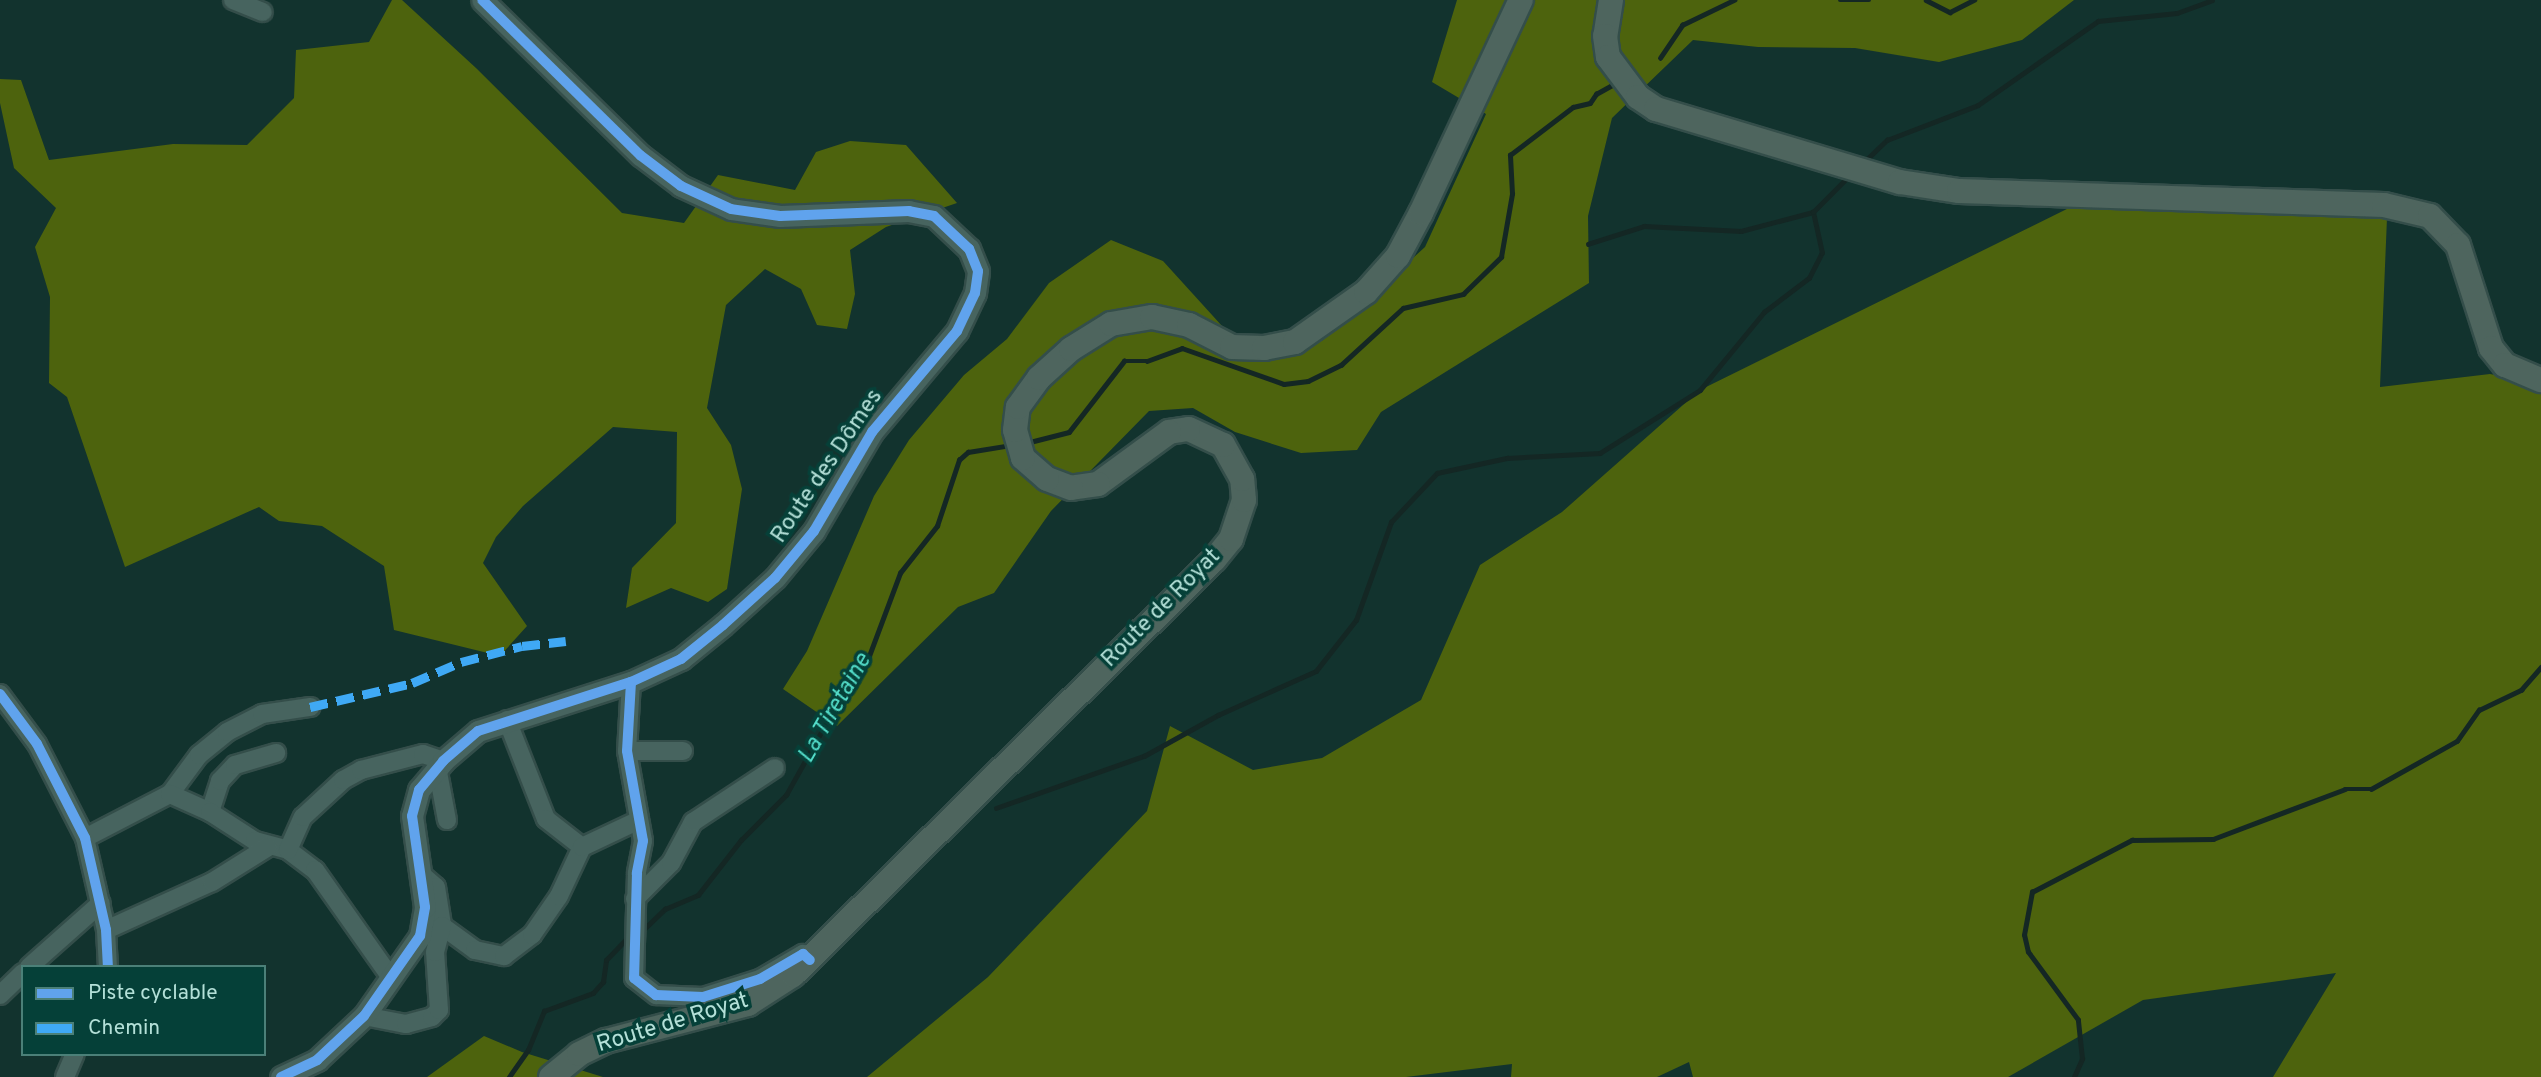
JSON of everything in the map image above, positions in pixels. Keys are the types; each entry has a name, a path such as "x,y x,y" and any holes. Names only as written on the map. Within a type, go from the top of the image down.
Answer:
{"main road":[{"name":"Route de Royat","path":"551,1077 579,1055 606,1041 748,1004 810,960 1214,560 1240,519 1242,479 1236,461 1223,445 1188,429 1150,443 1098,484 1071,488 1047,479 1023,458 1015,430 1018,407 1039,378 1071,349 1111,324 1152,317 1189,326 1232,347 1264,348 1295,342 1327,323 1366,292 1398,256 1463,127 1521,0"},
{"path":"1611,0 1605,36 1608,57 1638,97 1656,109 1900,182 1959,191 2384,205 2430,216 2458,245 2491,348 2505,365 2541,380"}],"street":[{"path":"233,0 263,12"},
{"name":"Route des Dômes","path":"281,1077 317,1060 364,1016 392,979 424,924 422,875 412,816 419,790 440,764 478,731 631,682 681,659 775,578 814,531 872,432 957,331 975,293 978,271 970,249 934,216 909,211 780,216 731,209 681,186 620,136 482,0"},
{"path":"631,682 627,751 643,841 635,899 631,966 640,985 656,995 703,997 736,989 803,954 810,960"},
{"path":"0,694 37,744 85,838 106,930 108,965"},
{"path":"85,838 170,794 200,755 227,732 262,714 310,707"},
{"path":"507,720 546,818 582,847"},
{"path":"627,751 683,751"},
{"path":"210,811 220,781 235,765 276,753"},
{"path":"288,850 303,817 343,780 360,770 423,754 440,764 447,820"},
{"path":"635,899 671,863 694,822 775,768"},
{"path":"170,794 210,811 268,847 288,850 315,870 392,979"},
{"path":"442,926 491,956 516,950 559,896 582,847 639,820"},
{"path":"106,930 212,882 268,847"},
{"path":"364,1016 406,1024 432,1017 439,1010 435,952 442,926 436,887 422,875"},
{"path":"31,965 100,903"},
{"path":"0,995 21,975"},
{"path":"65,1077 74,1056"}],"green space":[{"path":"392,0 402,0 476,68 622,213 684,223 718,175 795,190 816,152 850,141 906,145 957,203 886,227 850,250 855,294 847,329 817,325 801,289 765,269 726,305 707,408 731,445 742,489 727,589 708,602 671,588 626,608 632,568 676,523 677,432 613,427 523,506 496,537 483,563 527,626 500,656 394,630 384,566 322,526 279,521 259,507 125,567 67,397 49,383 50,297 35,247 56,208 14,168 0,103 0,79 21,80 49,160 173,144 247,145 294,98 296,50 369,42"},
{"path":"1457,0 2074,0 2022,40 1939,62 1855,48 1758,47 1693,40 1612,118 1588,216 1589,283 1381,412 1357,450 1301,453 1235,432 1193,408 1149,411 1051,511 994,593 958,607 837,726 783,689 807,651 874,496 909,440 964,375 1007,339 1049,283 1111,240 1163,261 1252,359 1323,340 1425,247 1486,114 1432,82"},
{"path":"2081,202 2276,205 2387,218 2380,387 2490,374 2541,384 2541,1077 2273,1077 2336,973 2143,1000 2008,1077 1693,1077 1689,1062 1657,1077 1511,1077 1512,1064 1406,1077 867,1077 988,977 1147,811 1170,726 1253,770 1322,758 1421,700 1480,565 1562,512 1700,390"},
{"path":"484,1036 522,1052 603,1077 427,1077"}],"waterway":[{"name":"La Tiretaine","path":"1660,58 1682,25 1734,0"},
{"name":"La Tiretaine","path":"1840,0 1869,0"},
{"name":"La Tiretaine","path":"1926,0 1950,12 1974,0"},
{"path":"1866,160 1887,140 1978,105 2098,21 2177,13 2212,0"},
{"name":"La Tiretaine","path":"1026,443 1069,432 1124,361 1147,361 1182,348 1284,384 1308,381 1341,365 1403,308 1463,294 1501,257 1512,194 1510,155 1573,107 1590,103 1596,94 1612,85"},
{"path":"996,808 1144,756 1218,715 1316,671 1356,620 1391,522 1437,473 1507,458 1600,453 1700,390 1764,312 1809,278 1822,253 1813,212 1846,179"},
{"path":"1588,244 1644,226 1741,231 1813,212"},
{"name":"La Tiretaine","path":"642,931 665,909 698,895 741,840 786,795 833,711 863,672 900,573 937,526 959,460 968,452 1011,445"},
{"path":"2074,1077 2082,1059 2078,1020 2028,952 2024,935 2032,892 2132,840 2213,839 2345,789 2371,789 2457,741 2479,710 2521,690 2541,667"},
{"name":"La Tiretaine","path":"509,1077 528,1050 544,1011 593,993 603,982 606,960 626,939"}],"marked path":[{"path":"310,707 412,683 461,662 522,646 566,641"}],"cycle path":[{"path":"281,1077 317,1060 364,1016 420,936 425,907 412,816 419,790 443,761 478,731 631,682 681,659 723,625 775,578 814,531 872,432 957,331 975,293 978,271 969,249 934,216 909,211 780,216 731,209 681,186 640,155 482,0"},
{"path":"631,682 627,751 643,841 637,873 634,978 656,995 703,997 760,979 803,954 810,960"},
{"path":"0,694 37,744 85,838 106,930 108,965"}]}
